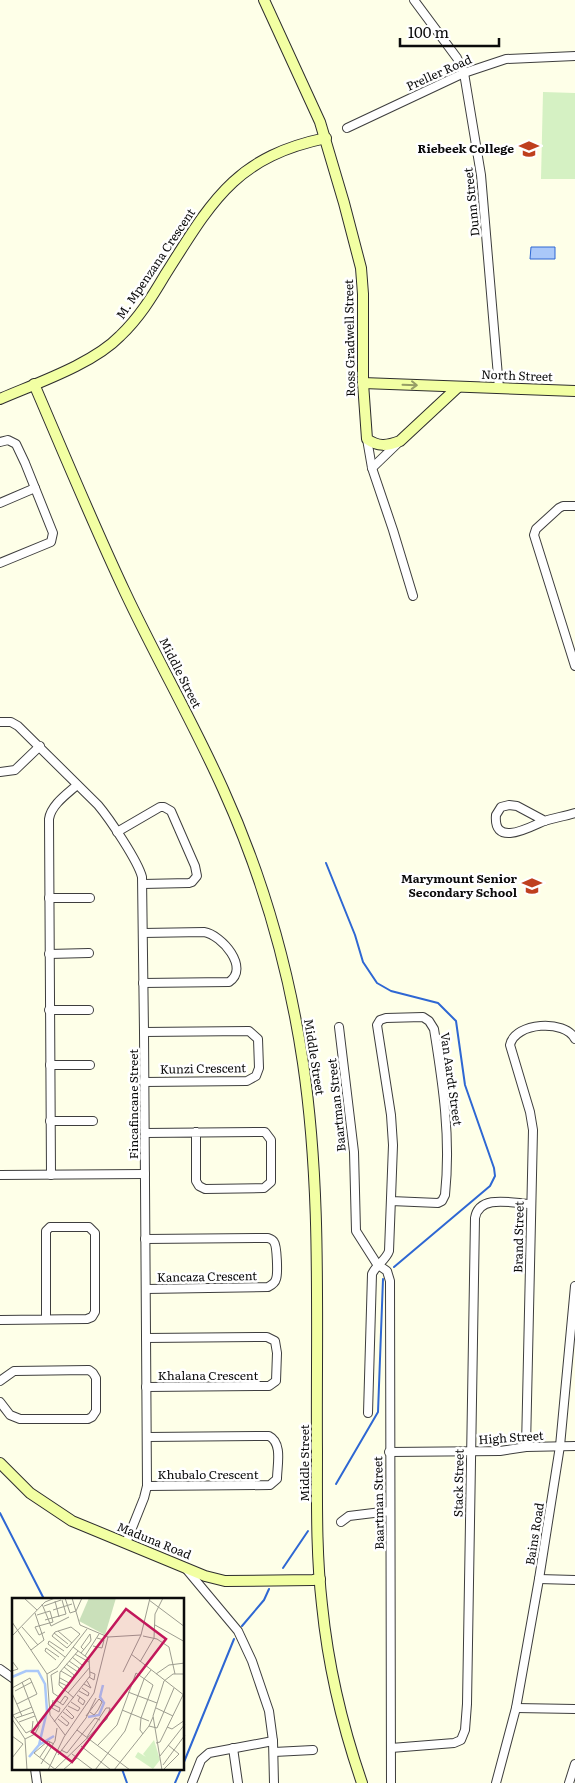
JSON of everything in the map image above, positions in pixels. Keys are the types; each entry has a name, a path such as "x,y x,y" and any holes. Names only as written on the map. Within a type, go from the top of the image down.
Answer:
{"street":[{"name":"Ross Gradwell Street","path":"264,0 304,85 326,138 361,268 364,301 362,383 367,439 372,468 413,596"},
{"name":"Dunn Street","path":"414,0 457,58 464,73 481,175 499,388"},
{"name":"Preller Road","path":"347,128 464,73 506,60 575,56"},
{"name":"M. Mpenzana Crescent","path":"0,399 93,357 110,346 134,322 217,197 236,178 253,165 279,152 293,146 326,138"},
{"name":"North Street","path":"362,383 575,391"},
{"name":"Middle Street","path":"34,384 87,509 123,587 205,750 234,813 260,884 278,941 291,995 308,1097 314,1169 318,1531 322,1603 332,1674 351,1752 362,1783"},
{"path":"372,468 458,387"},
{"path":"367,439 383,446 389,446 400,441"},
{"path":"0,442 8,440 16,444 53,529 52,540 0,563"},
{"path":"0,503 35,488"},
{"path":"575,506 559,508 538,526 534,532 575,666"},
{"name":"Fincafincane Street","path":"0,722 14,723 40,746 106,814 138,868 142,884 147,1486 126,1543"},
{"path":"0,772 11,772 17,769 40,746"},
{"path":"51,1176 49,814 77,785"},
{"path":"545,821 521,808 509,805 499,810 496,818 500,830 511,834 545,821 575,813"},
{"path":"117,832 160,808 164,807 171,811 195,866 197,876 192,882 187,884 142,884"},
{"path":"49,898 90,898"},
{"path":"143,933 204,932 214,934 233,954 237,972 229,982 143,983"},
{"path":"49,954 89,953"},
{"path":"49,1010 88,1010"},
{"name":"Van Aardt Street","path":"378,1264 387,1257 389,1251 393,1145 392,1115 377,1025 380,1020 386,1018 423,1017 429,1021 434,1029 445,1104 447,1121 445,1195 442,1201 438,1203 391,1201"},
{"name":"Brand Street","path":"526,1447 532,1120 510,1045 512,1038 518,1032 544,1026 564,1028 575,1038"},
{"name":"Baartman Street","path":"339,1027 354,1152 355,1228 362,1243 378,1264 388,1271 390,1283 390,1748"},
{"name":"Kunzi Crescent","path":"144,1032 249,1032 258,1039 259,1068 256,1076 247,1081 144,1082"},
{"path":"50,1065 90,1065"},
{"path":"50,1121 92,1121"},
{"path":"145,1133 196,1132 267,1133 271,1140 270,1182 264,1188 205,1189 200,1187 196,1181 196,1132"},
{"path":"0,1175 145,1174"},
{"name":"Stack Street","path":"390,1748 454,1743 461,1740 465,1733 475,1214 480,1206 486,1202 530,1204"},
{"path":"0,1320 87,1319 94,1315 95,1233 89,1227 50,1227 46,1231 46,1319"},
{"name":"Kancaza Crescent","path":"145,1239 268,1238 276,1245 277,1271 276,1279 268,1287 146,1288"},
{"path":"368,1413 372,1274 378,1264"},
{"name":"Bains Road","path":"496,1783 516,1708 539,1579 560,1446 575,1286"},
{"name":"Khalana Crescent","path":"146,1338 267,1337 275,1341 277,1353 277,1378 270,1386 146,1387"},
{"path":"0,1380 15,1371 89,1370 96,1378 96,1411 88,1419 20,1420 10,1415 0,1402"},
{"name":"Khubalo Crescent","path":"147,1437 269,1436 274,1438 277,1444 277,1479 270,1485 147,1486"},
{"name":"High Street","path":"390,1452 500,1451 526,1447 575,1446"},
{"name":"Maduna Road","path":"0,1463 17,1481 43,1503 72,1521 215,1579 225,1581 320,1579"},
{"path":"341,1522 345,1518 355,1515 390,1511"},
{"path":"186,1568 238,1631 252,1661 269,1710 274,1752 274,1783"},
{"path":"539,1579 575,1580"},
{"path":"0,1669 12,1678"},
{"path":"516,1708 575,1709"},
{"path":"192,1783 204,1757 212,1752 273,1741"},
{"path":"233,1748 238,1783"},
{"path":"390,1748 391,1783"},
{"path":"274,1752 313,1750"},
{"path":"569,1783 575,1764"},
{"path":"35,1770 37,1783"}],"green space":[{"path":"543,92 575,93 575,179 541,179"}],"water":[{"path":"531,247 555,247 555,259 530,259"}],"waterway":[{"path":"326,863 355,935 363,962 377,983 391,991 438,1003 456,1021 465,1085 494,1168 495,1176 490,1186 394,1267"},
{"path":"336,1484 378,1412 383,1279"},
{"path":"0,1513 43,1598"},
{"path":"283,1568 308,1531"},
{"path":"242,1626 264,1600 269,1589"},
{"path":"185,1760 234,1639"},
{"path":"122,1770 127,1783"},
{"path":"175,1783 181,1770"}],"place":[{"name":"Riebeek College","path":"529,149"},
{"name":"Marymount Senior Secondary School","path":"532,886"}]}
